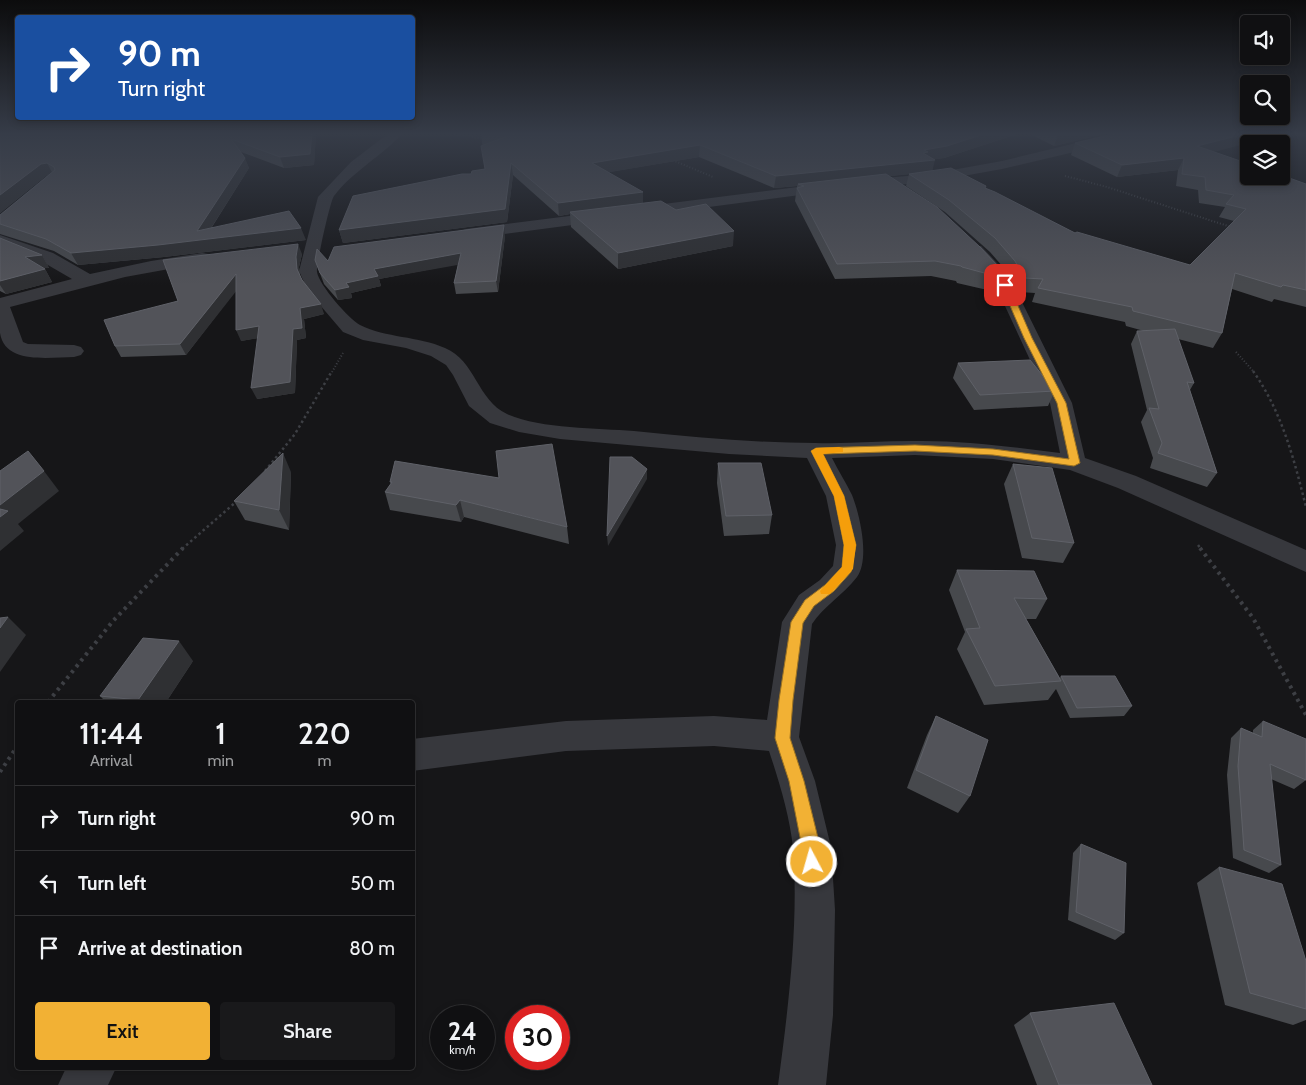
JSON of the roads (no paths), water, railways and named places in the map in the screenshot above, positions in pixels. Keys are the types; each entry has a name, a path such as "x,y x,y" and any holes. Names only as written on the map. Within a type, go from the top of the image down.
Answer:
{"street":[{"path":"337,184 324,197 312,250 308,271 314,287 350,328 370,336 410,343 438,352 454,361 463,373 478,401 498,418 527,427 560,432 729,447 816,451 915,448 993,452 1074,463 1127,482 1306,562"},
{"path":"447,236 868,184"},
{"path":"891,184 911,197"},
{"path":"961,237 1000,276 1010,295 1028,338 1061,403 1074,463"},
{"path":"0,240 47,257 87,280"},
{"path":"74,352 24,350 14,346 0,304 87,280 175,262 220,256"},
{"path":"802,1085 810,1015 814,910 812,846 797,781 782,738 797,622 810,603 830,588 847,569 850,545 839,496 816,451"},
{"path":"415,754 566,736 714,731 782,738"},
{"path":"82,1085 91,1070"}]}
